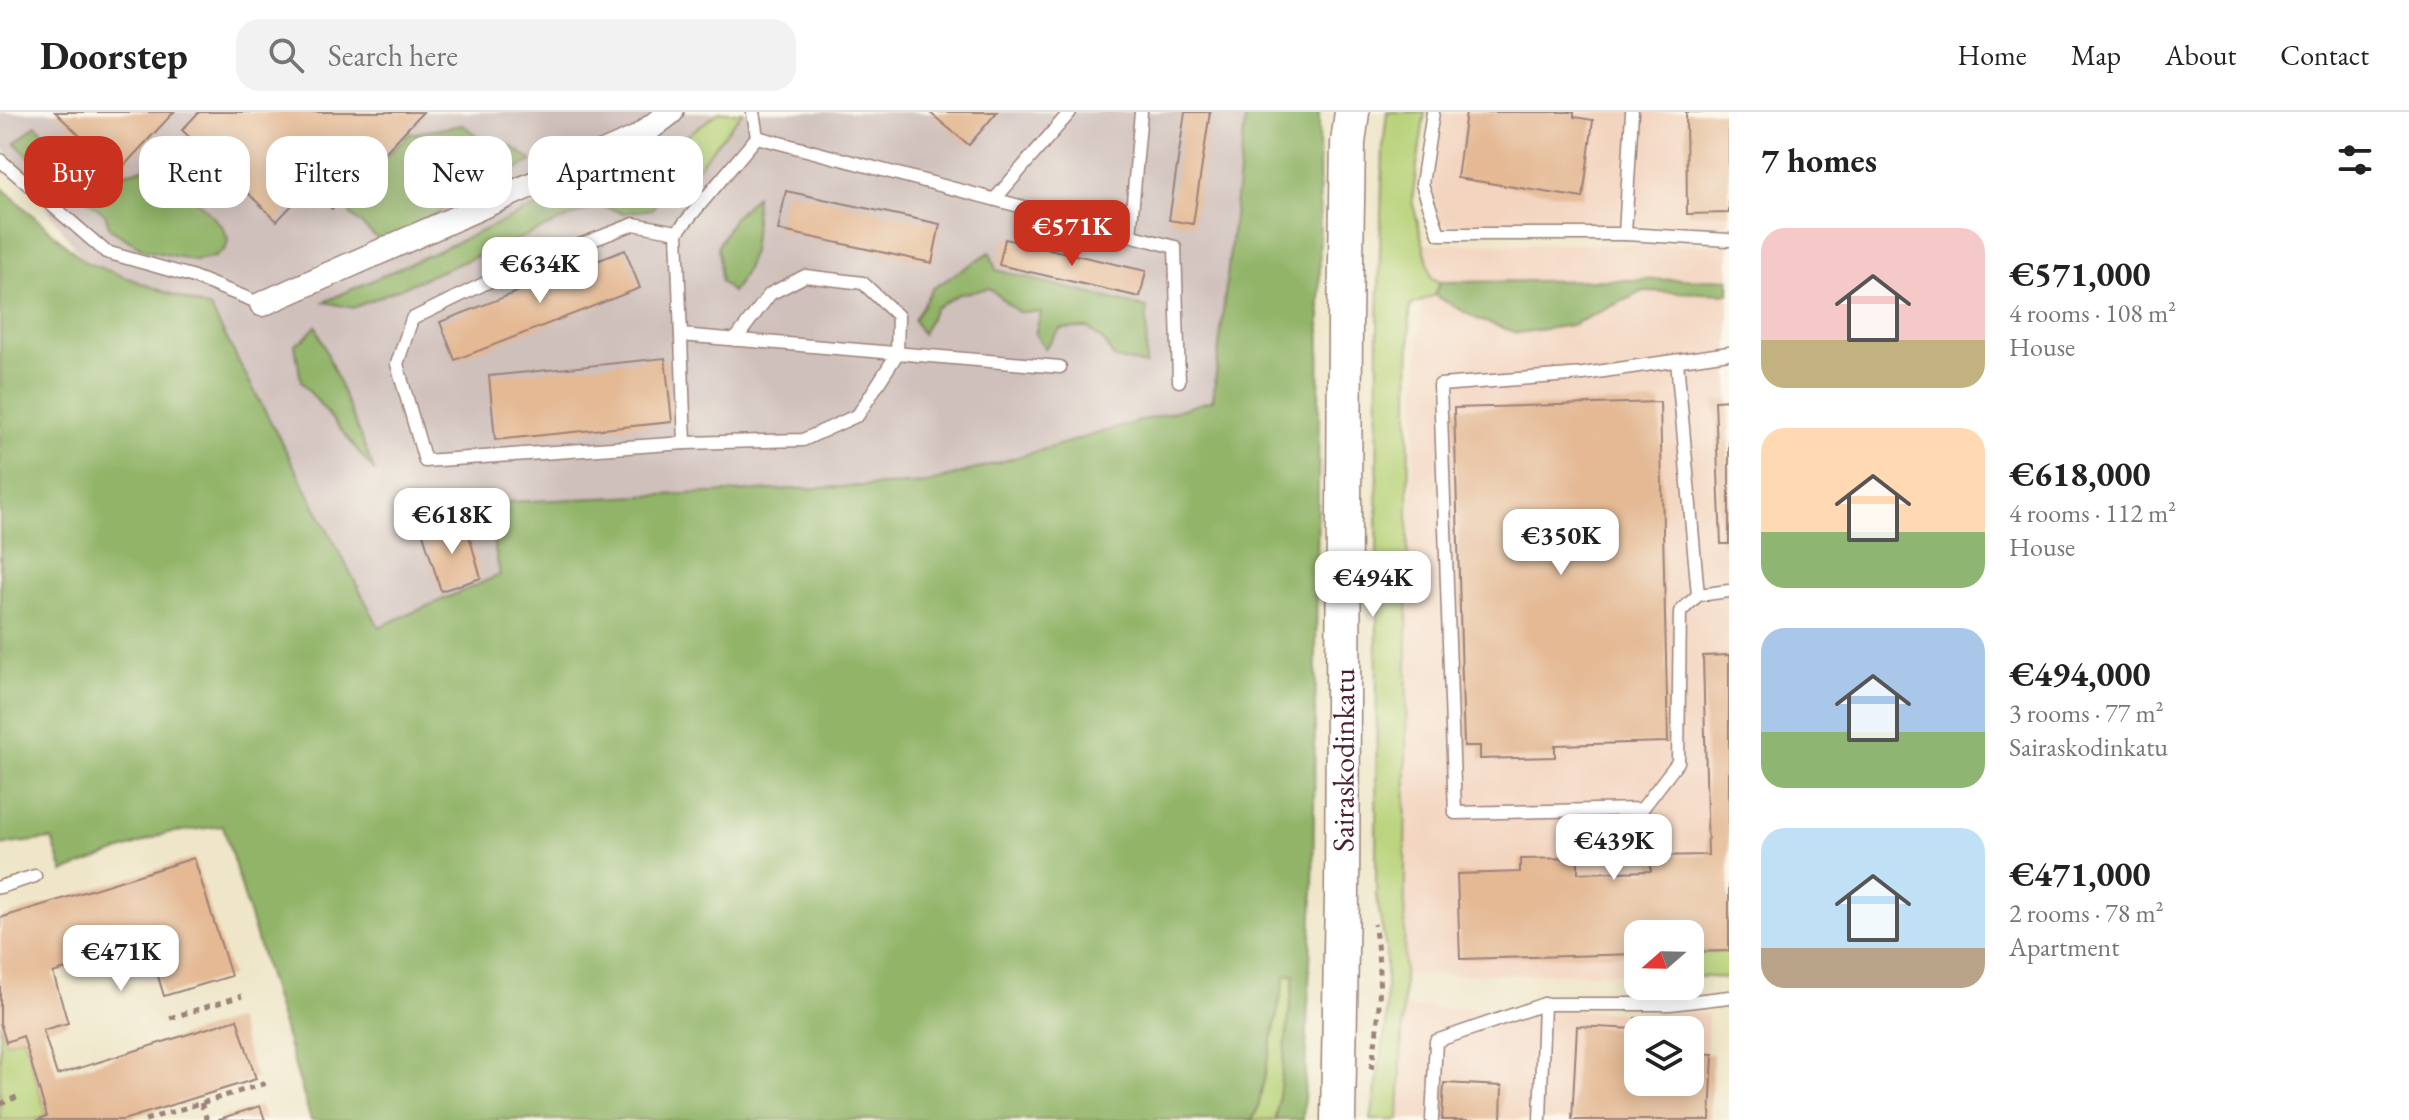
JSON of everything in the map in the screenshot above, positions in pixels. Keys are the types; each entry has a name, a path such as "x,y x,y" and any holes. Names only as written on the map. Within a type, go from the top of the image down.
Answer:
{"main road":[{"name":"Sairaskodinkatu","path":"1338,1120 1348,143 1352,112"}],"street":[{"path":"262,304 637,138 671,112"}],"lane":[{"path":"685,443 677,232 757,137 753,112"},
{"path":"995,199 1070,112"},
{"path":"1130,235 1141,112"},
{"path":"1433,112 1422,184 1439,234 1625,234 1729,240"},
{"path":"1625,234 1632,112"},
{"path":"757,137 1175,247 1179,381"},
{"path":"0,160 106,252 191,276 262,304"},
{"path":"677,232 634,224 502,275 412,319 397,364 425,461 685,443 803,440 858,415 897,354 898,316 863,283 805,276 770,294 735,340"},
{"path":"681,335 1060,367"},
{"path":"1729,353 1583,374 1440,385 1455,813 1642,809 1678,762 1680,612 1698,595 1729,591"},
{"path":"1677,361 1698,595"},
{"path":"0,887 35,876"},
{"path":"1432,1120 1436,1041 1544,1004 1670,1004 1729,997"},
{"path":"1540,1120 1544,1004"}],"path":[{"path":"170,1018 242,996"},
{"path":"145,1120 267,1083"},
{"path":"0,1104 17,1097"},
{"path":"201,1103 207,1120"}],"shaded area":[{"path":"0,112 1248,112 1213,400 928,483 486,503 500,575 379,627 212,310 85,262 46,208 123,208 123,136 24,136 24,177 0,143"},
{"path":"1437,112 1729,112 1729,225 1428,225"},
{"path":"1424,244 1729,245 1729,972 1704,973 1704,920 1624,920 1624,973 1389,975"},
{"path":"1393,1007 1708,1014 1706,1120 1388,1120"}],"green space":[{"path":"719,112 743,112 703,161 703,136 687,136"},
{"path":"1246,112 1319,112 1320,321 1313,894 1303,1120 1276,1120 1294,974 1285,976 1258,1108 1252,1120 311,1120 223,826 167,833 63,872 52,839 0,845 0,186 85,262 211,309 379,627 500,575 486,503 928,483 1213,400"},
{"path":"1387,112 1425,112 1412,200 1432,278 1440,282 1434,295 1410,306 1404,982 1399,1120 1371,1120 1386,1026 1386,950 1376,895 1378,321 1383,148"},
{"path":"36,125 47,136 24,136 24,152 15,143"},
{"path":"463,125 477,136 407,136"},
{"path":"404,139 404,208 447,208 380,241 350,214 350,208 388,208 388,155"},
{"path":"512,147 528,158 528,163 512,172"},
{"path":"139,170 139,208 204,208 223,227 228,239 226,248 215,257 194,260 145,250 110,229 105,214 97,208 123,208 123,174"},
{"path":"756,196 750,258 732,292 721,282 718,246 734,217"},
{"path":"535,208 592,208 353,308 324,302"},
{"path":"608,208 653,208 653,209 623,213"},
{"path":"990,252 996,270 1147,308 1146,365 1114,358 1105,343 1088,328 1060,329 1045,348 1035,334 1041,312 1018,312 989,288 959,294 935,308 922,334 914,320 932,289"},
{"path":"1729,279 1729,294 1644,291 1572,325 1518,333 1479,320 1434,295 1440,282"},
{"path":"316,326 375,472 301,381 295,344"},
{"path":"1729,951 1729,978 1704,977 1704,952"},
{"path":"1295,974 1276,1120 1252,1120 1258,1108 1285,976"},
{"path":"0,1023 6,1042 23,1036 47,1116 34,1120 0,1120"}],"building":[{"path":"55,112 174,112 152,136 139,136 139,150 123,167 123,136 80,136"},
{"path":"199,112 423,112 388,149 388,136 266,136 266,208 289,208 277,221 250,195 250,136 188,136 182,130"},
{"path":"929,112 997,112 969,145"},
{"path":"1185,112 1210,112 1193,224 1169,220"},
{"path":"1466,112 1574,112 1574,117 1593,120 1583,198 1457,178"},
{"path":"1686,112 1729,112 1729,213 1687,214"},
{"path":"786,191 940,224 932,263 778,230"},
{"path":"1005,239 1146,271 1140,297 999,265"},
{"path":"625,250 640,288 455,360 440,322"},
{"path":"665,358 672,422 495,440 489,376"},
{"path":"1729,400 1729,544 1721,544 1715,401"},
{"path":"1660,402 1668,742 1555,745 1555,757 1480,759 1480,746 1464,746 1454,408"},
{"path":"465,521 481,578 441,591 423,534"},
{"path":"1729,655 1729,951 1704,952 1704,920 1624,920 1624,954 1460,959 1457,874 1520,872 1520,859 1578,858 1578,873 1651,871 1651,856 1708,855 1703,656"},
{"path":"194,858 231,976 164,996 148,943 53,973 68,1023 43,1030 57,1075 237,1019 256,1079 123,1120 37,1120 47,1116 23,1036 6,1042 0,1023 0,918"},
{"path":"1577,1026 1624,1028 1624,1096 1704,1096 1704,1054 1713,1054 1710,1120 1572,1120"},
{"path":"1444,1083 1502,1086 1501,1120 1442,1120"},
{"path":"260,1106 265,1120 219,1120 219,1119"}]}
